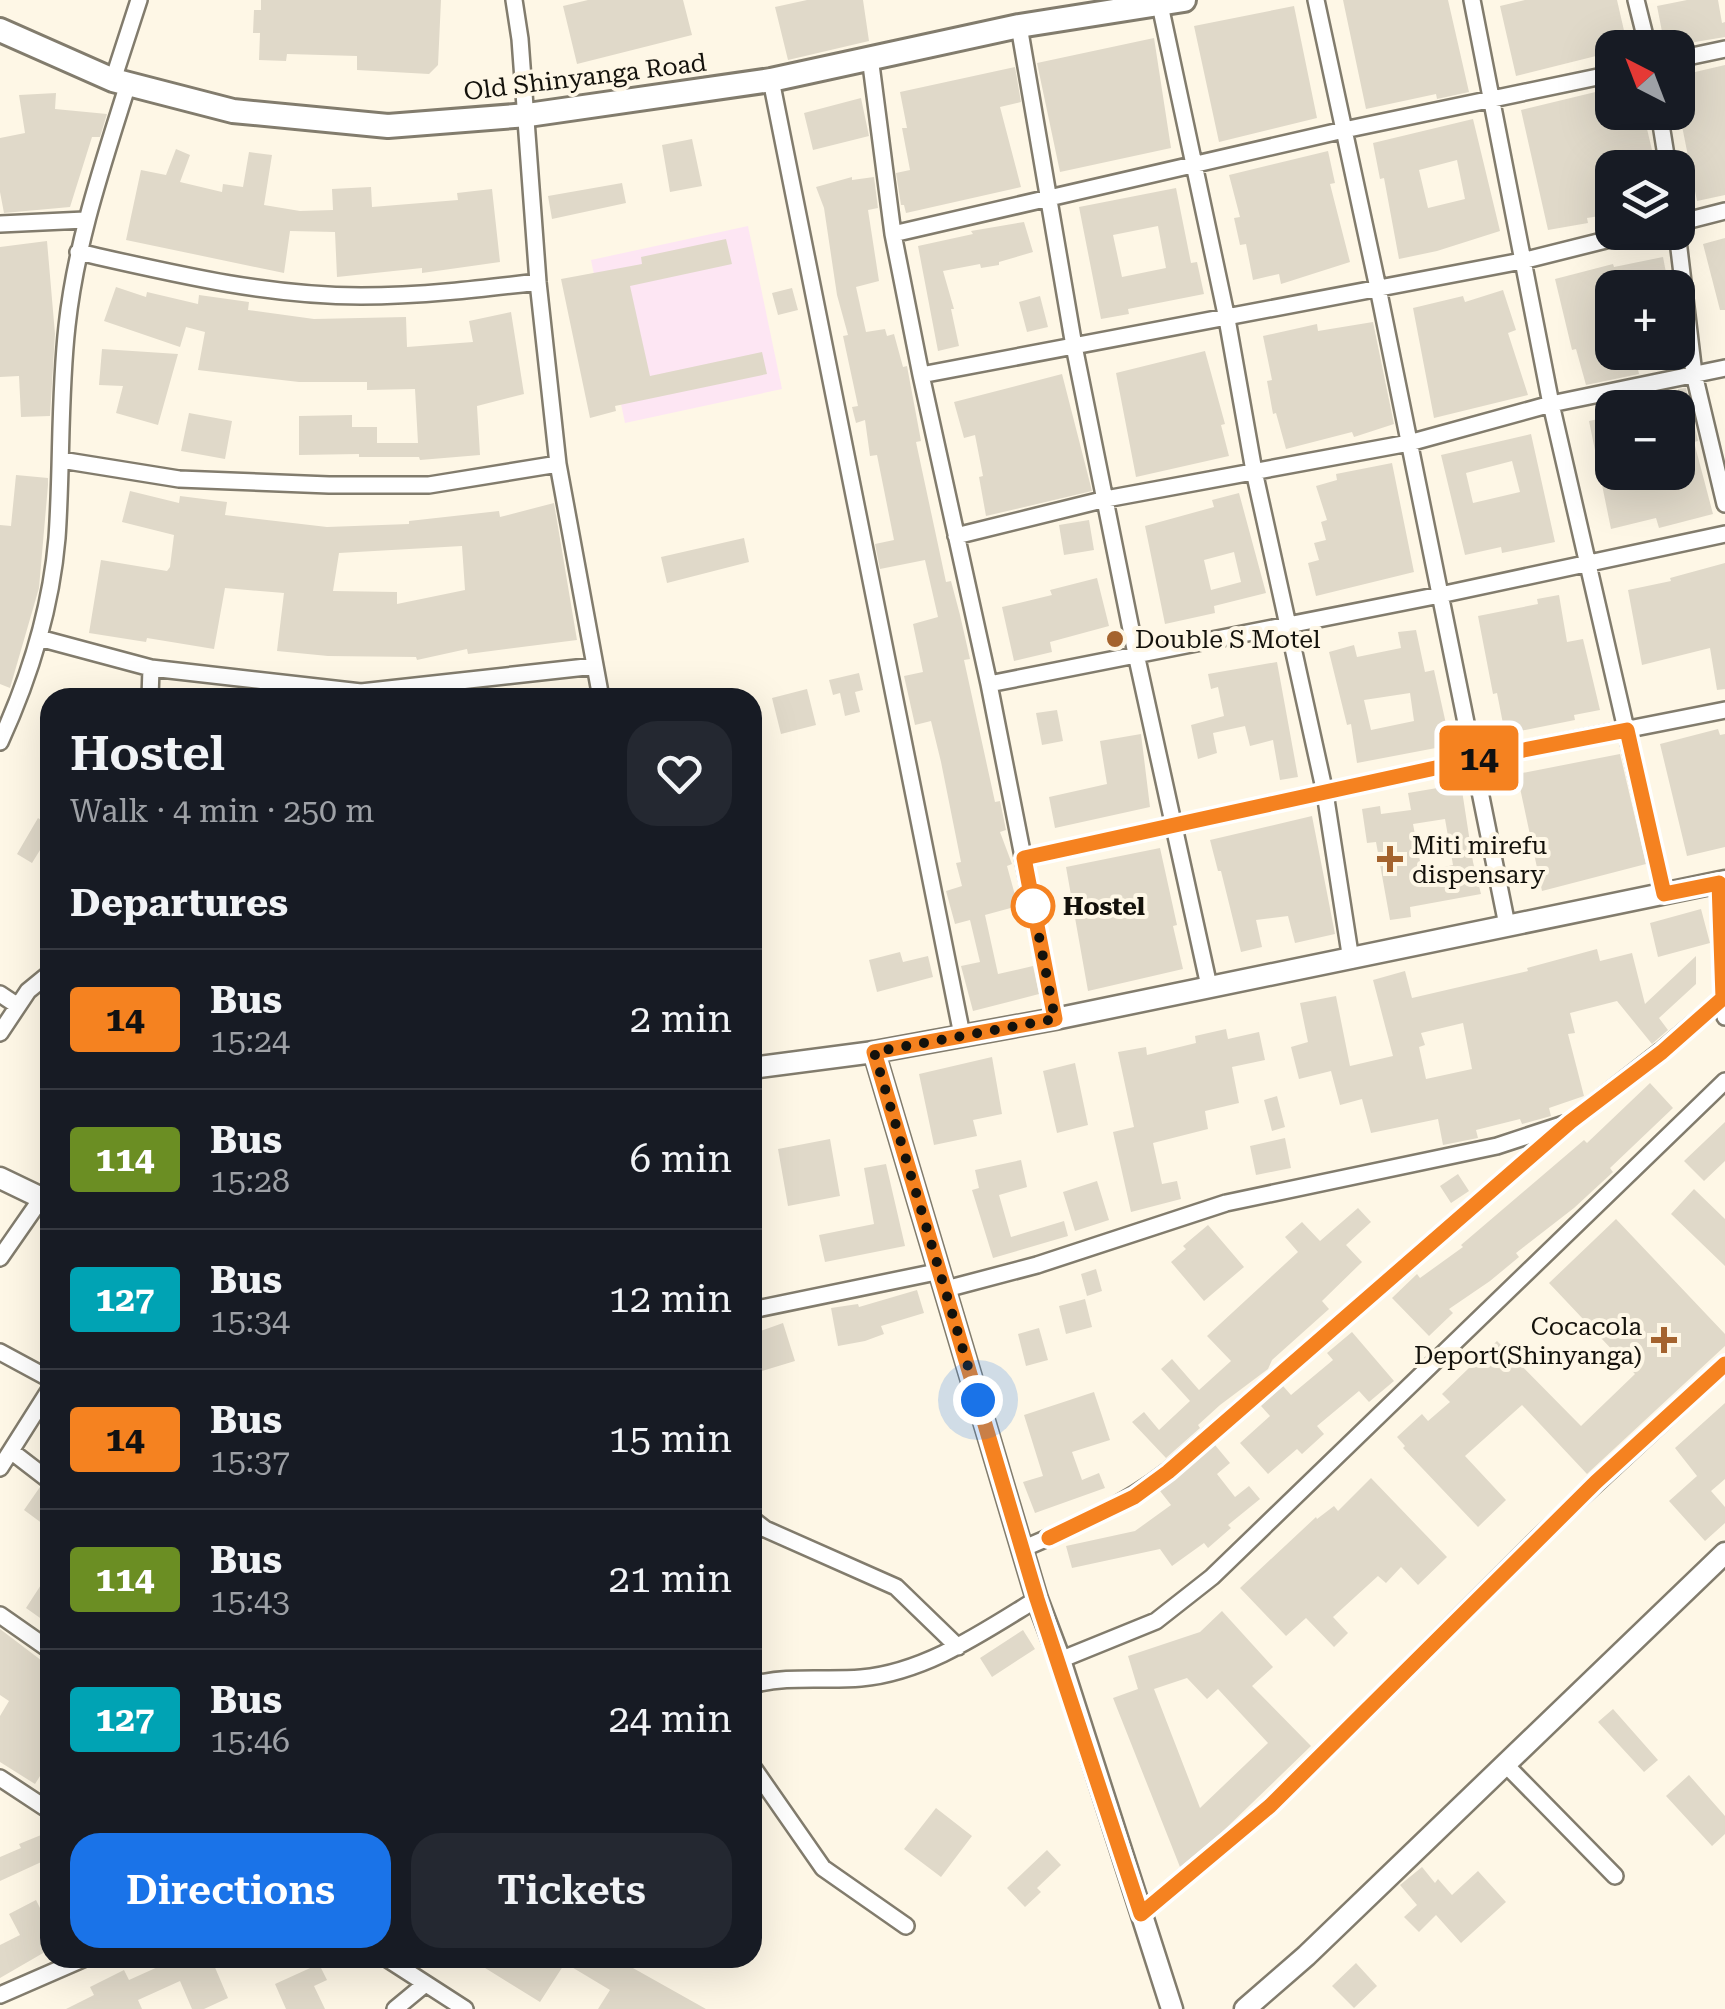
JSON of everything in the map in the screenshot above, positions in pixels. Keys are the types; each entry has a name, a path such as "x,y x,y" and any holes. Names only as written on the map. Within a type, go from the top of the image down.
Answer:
{"main road":[{"name":"Old Shinyanga Road","path":"0,30 121,82 233,111 388,126 528,116 771,80 1019,26 1184,0"}],"street":[{"path":"0,742 6,713 38,638 56,543 67,326 78,252 139,0"},
{"path":"514,0 558,464 598,688"},
{"path":"1316,0 1507,925"},
{"path":"1472,0 1551,404 1664,894"},
{"path":"1636,0 1644,30"},
{"path":"1160,4 1254,471 1325,792 1351,960"},
{"path":"1019,26 1074,346 1209,986"},
{"path":"1695,56 1725,48"},
{"path":"870,58 893,234 920,375 989,684 1055,1019"},
{"path":"893,234 1344,130 1595,78"},
{"path":"771,80 962,1035"},
{"path":"1695,218 1725,212"},
{"path":"0,224 85,220"},
{"path":"920,375 1522,262 1595,243"},
{"path":"1679,250 1694,374 1725,504"},
{"path":"78,252 168,273 273,290 340,295 424,295 538,282"},
{"path":"956,536 1106,499 1410,443 1551,404 1725,368"},
{"path":"61,460 179,479 429,486 558,464"},
{"path":"989,684 1725,534"},
{"path":"38,638 151,668 307,688"},
{"path":"417,688 595,666"},
{"path":"150,688 151,668"},
{"path":"1024,858 1472,760 1725,710"},
{"path":"762,1067 874,1052 1055,1019 1722,882 1725,1017"},
{"path":"0,1033 28,991 40,981"},
{"path":"0,994 18,1006"},
{"path":"1022,1549 1103,1514 1168,1472 1570,1122 1662,1052 1723,998"},
{"path":"874,1052 1037,1599 1172,2009"},
{"path":"1060,1660 1156,1621 1212,1578 1725,1081"},
{"path":"762,1308 1037,1265 1226,1203 1497,1146 1570,1122"},
{"path":"0,1178 40,1198"},
{"path":"0,1258 40,1206"},
{"path":"0,1352 40,1374"},
{"path":"1141,1914 1270,1806 1554,1523 1725,1364"},
{"path":"0,1468 40,1404"},
{"path":"11,1451 40,1474"},
{"path":"762,1527 896,1587 958,1647"},
{"path":"1245,2009 1725,1553"},
{"path":"762,1684 865,1678 903,1669 958,1647 1037,1599"},
{"path":"0,1616 40,1643"},
{"path":"1506,1765 1615,1876"},
{"path":"762,1780 823,1868 906,1926"},
{"path":"2,1782 40,1805"},
{"path":"0,1994 61,1968"},
{"path":"400,1968 465,2009"},
{"path":"396,2009 424,1985"}],"shaded area":[{"path":"748,226 782,389 625,423 591,260"}],"building":[{"path":"261,0 441,0 438,65 429,74 357,70 357,56 287,54 286,61 259,60 260,33 253,33 254,10 261,10"},
{"path":"588,0 683,0 692,35 577,64 563,6"},
{"path":"807,0 863,0 869,41 788,60 775,7"},
{"path":"1343,0 1448,0 1469,92 1437,99 1436,94 1366,109"},
{"path":"1525,0 1617,0 1624,30 1595,30 1595,56 1516,76 1500,6"},
{"path":"1687,0 1718,0 1725,37 1695,42 1695,30 1662,30 1657,6"},
{"path":"1294,6 1317,118 1219,142 1194,26"},
{"path":"1154,38 1171,148 1060,172 1037,63"},
{"path":"1725,65 1725,195 1697,201 1695,150 1687,150 1683,130 1695,130 1695,72"},
{"path":"1015,67 1021,102 1000,107 1021,187 906,213 896,173 910,170 900,92"},
{"path":"1595,92 1595,130 1647,130 1652,150 1595,150 1595,217 1587,218 1588,223 1548,230 1521,110"},
{"path":"56,93 55,109 107,114 100,137 92,137 70,207 4,213 0,138 25,133 19,95"},
{"path":"861,98 869,136 813,150 804,113"},
{"path":"1473,119 1500,231 1399,259 1384,178 1380,179 1373,143","holes":["1457,160 1465,199 1428,208 1419,170"]},
{"path":"692,139 702,186 670,192 662,145"},
{"path":"176,149 190,155 180,182 222,192 223,184 243,187 249,152 272,155 264,205 300,211 333,210 332,189 371,187 372,207 458,200 457,193 492,189 500,262 422,273 422,268 337,277 335,232 290,231 284,273 126,240 141,170 166,175"},
{"path":"1328,151 1335,183 1330,184 1350,262 1281,284 1279,274 1253,280 1246,244 1240,245 1234,218 1240,217 1229,175"},
{"path":"852,177 874,177 878,208 868,210 879,281 856,287 866,332 885,329 887,336 894,334 903,367 907,366 921,441 916,442 946,582 951,581 970,659 964,660 995,802 1000,801 1006,830 1000,832 1012,864 1007,866 1018,906 985,915 998,974 1033,966 1039,994 973,1011 961,966 980,962 970,920 955,924 946,891 962,886 956,863 961,862 941,762 931,721 915,725 904,676 923,672 913,624 938,617 925,560 880,569 875,544 894,540 877,455 870,456 865,420 856,423 852,407 858,406 843,336 848,335 837,295 824,208 816,187"},
{"path":"622,183 626,203 552,219 548,196"},
{"path":"1176,188 1191,263 1197,262 1204,294 1128,309 1129,314 1101,319 1079,207","holes":["1158,226 1166,268 1122,277 1113,235"]},
{"path":"1024,222 1033,252 999,265 981,268 980,264 943,271 959,346 938,351 918,246"},
{"path":"1725,238 1725,310 1720,310 1703,244"},
{"path":"726,239 732,264 630,286 650,376 762,352 767,374 615,406 616,411 590,418 561,279 642,264 641,257"},
{"path":"47,241 55,334 50,416 21,417 19,376 0,377 0,247"},
{"path":"1663,257 1666,270 1595,270 1595,370 1638,370 1639,374 1586,385 1576,349 1572,350 1555,279 1613,264 1614,267"},
{"path":"116,287 146,297 147,292 198,304 199,295 249,302 248,310 314,319 406,317 407,347 473,342 469,321 511,312 524,394 477,406 480,455 420,460 359,454 299,455 299,416 352,415 352,427 377,427 377,443 418,443 415,389 367,390 367,382 299,382 198,370 205,332 186,327 180,347 104,321"},
{"path":"792,288 798,310 778,315 772,293"},
{"path":"1503,290 1516,330 1508,333 1528,395 1434,418 1413,308 1463,296 1465,302"},
{"path":"1040,296 1048,327 1027,332 1019,302"},
{"path":"1373,322 1394,424 1354,437 1352,432 1286,449 1276,413 1273,414 1267,381 1272,380 1263,336 1317,324 1318,331"},
{"path":"102,349 178,354 158,425 116,413 123,386 99,385"},
{"path":"1205,351 1225,424 1221,425 1229,456 1136,477 1116,373"},
{"path":"1062,374 1092,491 986,516 975,435 964,438 954,402"},
{"path":"189,413 232,421 225,459 181,451"},
{"path":"1595,420 1595,450 1589,421"},
{"path":"1531,434 1555,542 1502,553 1501,547 1465,555 1441,455","holes":["1512,461 1520,492 1473,503 1466,473"]},
{"path":"1695,446 1713,514 1659,528 1656,518 1611,529 1603,490 1695,490"},
{"path":"1392,463 1414,572 1316,596 1308,563 1319,560 1314,543 1326,540 1321,522 1327,520 1316,486 1337,480 1336,474"},
{"path":"16,475 48,478 48,485 39,588 10,688 0,684 0,525 11,526"},
{"path":"130,491 179,503 180,496 227,502 225,515 327,527 409,524 499,511 500,517 554,503 577,640 468,654 467,649 417,660 277,651 284,593 225,588 214,649 89,633 101,560 167,571 170,567 174,535 122,522","holes":["462,546 465,590 397,604 397,592 333,591 339,553"]},
{"path":"1239,493 1266,593 1214,606 1215,613 1165,624 1145,526 1214,507 1212,500","holes":["1234,552 1241,582 1211,590 1204,560"]},
{"path":"1089,520 1094,550 1064,555 1059,525"},
{"path":"744,538 749,562 667,583 661,557"},
{"path":"1725,563 1725,689 1717,690 1710,648 1642,665 1628,590"},
{"path":"1097,578 1109,626 1050,642 1052,652 1014,661 1002,607 1052,595 1050,590"},
{"path":"1559,595 1567,642 1583,639 1600,710 1574,715 1575,720 1505,734 1478,616 1538,604 1537,599"},
{"path":"1416,630 1425,672 1434,670 1450,742 1357,763 1351,724 1347,725 1329,652 1354,645 1357,657 1401,648 1398,632","holes":["1410,693 1414,721 1371,730 1364,700"]},
{"path":"1277,662 1298,777 1280,780 1273,740 1250,746 1245,726 1213,733 1217,753 1198,759 1191,725 1224,716 1218,687 1211,689 1208,674"},
{"path":"859,673 863,690 855,692 860,712 845,716 840,693 833,695 829,680"},
{"path":"807,689 816,725 781,734 772,698"},
{"path":"1057,710 1063,741 1042,745 1036,713"},
{"path":"1718,729 1720,735 1725,734 1725,847 1687,856 1660,744"},
{"path":"1141,734 1150,807 1055,828 1049,797 1107,784 1100,741"},
{"path":"1620,754 1646,864 1542,891 1517,774"},
{"path":"1461,784 1481,894 1410,907 1411,917 1390,920 1376,842 1367,843 1362,809 1380,806 1381,814 1411,810 1408,793","holes":["1445,819 1453,865 1422,872 1413,824"]},
{"path":"1312,816 1335,934 1295,943 1288,916 1256,920 1262,947 1241,952 1210,840"},
{"path":"38,818 40,850 32,863 17,854"},
{"path":"1160,848 1183,969 1088,991 1066,867"},
{"path":"1701,909 1710,943 1658,957 1650,923"},
{"path":"1597,949 1600,961 1632,953 1645,1004 1696,956 1696,984 1659,1018 1668,1030 1652,1044 1617,1001 1570,1013 1575,1033 1568,1034 1584,1096 1549,1108 1551,1116 1476,1130 1478,1138 1443,1145 1438,1119 1371,1133 1362,1099 1340,1105 1331,1071 1299,1079 1291,1047 1308,1042 1300,1003 1336,996 1350,1066 1393,1056 1373,980 1405,971 1412,998 1528,971 1527,968","holes":["1463,1023 1472,1069 1426,1079 1419,1047 1425,1045 1421,1033"]},
{"path":"900,952 903,962 928,956 933,977 877,992 869,960"},
{"path":"1226,1029 1228,1039 1259,1032 1265,1060 1232,1067 1239,1103 1205,1111 1208,1129 1153,1143 1162,1184 1177,1181 1181,1199 1131,1212 1113,1132 1134,1127 1118,1052 1146,1047 1147,1055 1196,1043 1195,1036"},
{"path":"992,1057 1002,1114 973,1120 977,1136 934,1145 919,1074"},
{"path":"1075,1063 1088,1125 1057,1133 1043,1071"},
{"path":"1650,1083 1673,1108 1574,1208 1516,1253 1519,1257 1490,1281 1449,1309 1453,1313 1429,1336 1392,1298 1417,1274 1420,1278 1463,1247 1584,1140 1587,1143"},
{"path":"1277,1096 1285,1127 1272,1131 1264,1100"},
{"path":"1725,1122 1725,1161 1704,1181 1684,1161"},
{"path":"1285,1138 1291,1168 1256,1175 1250,1146"},
{"path":"830,1139 840,1196 788,1206 778,1149"},
{"path":"1021,1160 1027,1187 999,1195 1011,1237 1064,1221 1068,1236 993,1258 972,1190 979,1188 975,1170"},
{"path":"886,1164 905,1246 825,1262 819,1235 874,1224 864,1168"},
{"path":"1458,1174 1469,1191 1451,1203 1440,1186"},
{"path":"1097,1181 1109,1220 1075,1231 1063,1192"},
{"path":"1694,1189 1725,1219 1725,1266 1671,1214"},
{"path":"1358,1208 1371,1222 1346,1245 1362,1262 1322,1301 1329,1309 1272,1360 1268,1369 1220,1405 1166,1458 1132,1422 1144,1412 1159,1430 1190,1401 1161,1369 1172,1359 1199,1390 1231,1361 1207,1336 1298,1252 1285,1237 1302,1222 1320,1241"},
{"path":"1616,1219 1725,1334 1725,1346 1587,1474 1522,1405 1465,1456 1506,1500 1478,1527 1397,1437 1422,1414 1428,1421 1450,1402 1442,1394 1497,1341 1581,1426 1635,1374 1549,1283"},
{"path":"1208,1225 1244,1267 1204,1301 1171,1262"},
{"path":"1096,1269 1102,1291 1087,1296 1081,1274"},
{"path":"917,1290 924,1313 881,1326 884,1334 838,1346 831,1308 858,1304 859,1307"},
{"path":"1085,1299 1092,1327 1066,1334 1059,1306"},
{"path":"783,1323 795,1361 762,1371 762,1330"},
{"path":"1039,1328 1048,1360 1026,1366 1018,1334"},
{"path":"1352,1332 1394,1381 1369,1402 1359,1391 1317,1426 1324,1434 1302,1454 1297,1449 1268,1474 1240,1443 1270,1416 1261,1406 1283,1386 1291,1395 1333,1360 1327,1353"},
{"path":"1094,1392 1110,1440 1072,1452 1082,1480 1099,1473 1105,1488 1035,1513 1023,1482 1043,1476 1024,1415"},
{"path":"1725,1403 1725,1479 1711,1491 1725,1507 1725,1523 1705,1541 1669,1501 1697,1476 1675,1448"},
{"path":"1215,1445 1230,1463 1217,1474 1235,1497 1249,1486 1260,1499 1228,1525 1231,1528 1208,1548 1204,1543 1172,1566 1160,1549 1072,1568 1066,1546 1135,1531 1171,1505 1160,1491"},
{"path":"1371,1478 1447,1557 1418,1585 1401,1567 1386,1583 1378,1576 1333,1617 1348,1633 1334,1647 1306,1618 1286,1636 1240,1588 1316,1517 1334,1506 1338,1511"},
{"path":"40,1487 40,1522 24,1510"},
{"path":"40,1586 40,1618 26,1608"},
{"path":"1222,1611 1273,1667 1252,1686 1311,1746 1180,1867 1113,1698 1138,1689 1128,1656 1200,1632","holes":["1187,1678 1207,1699 1218,1689 1268,1743 1200,1808 1154,1689"]},
{"path":"0,1629 40,1659 40,1776 35,1784 0,1762 0,1716 9,1701 0,1695"},
{"path":"1023,1630 1035,1649 992,1677 980,1658"},
{"path":"1613,1709 1658,1760 1644,1772 1598,1722"},
{"path":"1689,1775 1725,1816 1725,1834 1712,1846 1666,1796"},
{"path":"936,1808 972,1836 941,1877 904,1849"},
{"path":"40,1835 40,1863 0,1881 0,1857 21,1848 19,1844"},
{"path":"1047,1850 1061,1865 1037,1888 1041,1892 1025,1907 1007,1888"},
{"path":"1422,1867 1452,1895 1478,1871 1506,1902 1461,1943 1436,1915 1419,1932 1404,1917 1417,1905 1400,1885"},
{"path":"36,1900 40,1908 40,1955 0,1978 0,1945 20,1935 9,1914"},
{"path":"1356,1963 1377,1986 1354,2008 1332,1986"},
{"path":"156,1968 215,1968 228,1998 204,2009 192,2009 180,1981 138,2000 142,2009 66,2009 94,1995 90,1987 124,1970 129,1980"},
{"path":"310,1968 321,1968 327,1980 314,1986 325,2009 286,2009 275,1984"},
{"path":"485,1968 562,1968 540,2002"},
{"path":"573,1968 633,1968 706,2009 598,2009 610,1990"}],"bus line":[{"name":"14","path":"1049,1538 1134,1497 1168,1472 1570,1122 1662,1052 1723,998 1719,883 1664,894 1627,730 1024,858 1055,1019 874,1052 1037,1599 1141,1914 1270,1806 1596,1482 1725,1364"}],"place":[{"name":"Double S Motel","path":"1115,639"},
{"name":"Miti mirefu dispensary","path":"1390,859"},
{"name":"Hostel","path":"1033,906"},
{"name":"Cocacola Deport(Shinyanga)","path":"1664,1340"}],"route":[{"path":"978,1400 874,1052 1055,1019 1030,890 1033,906"}]}
